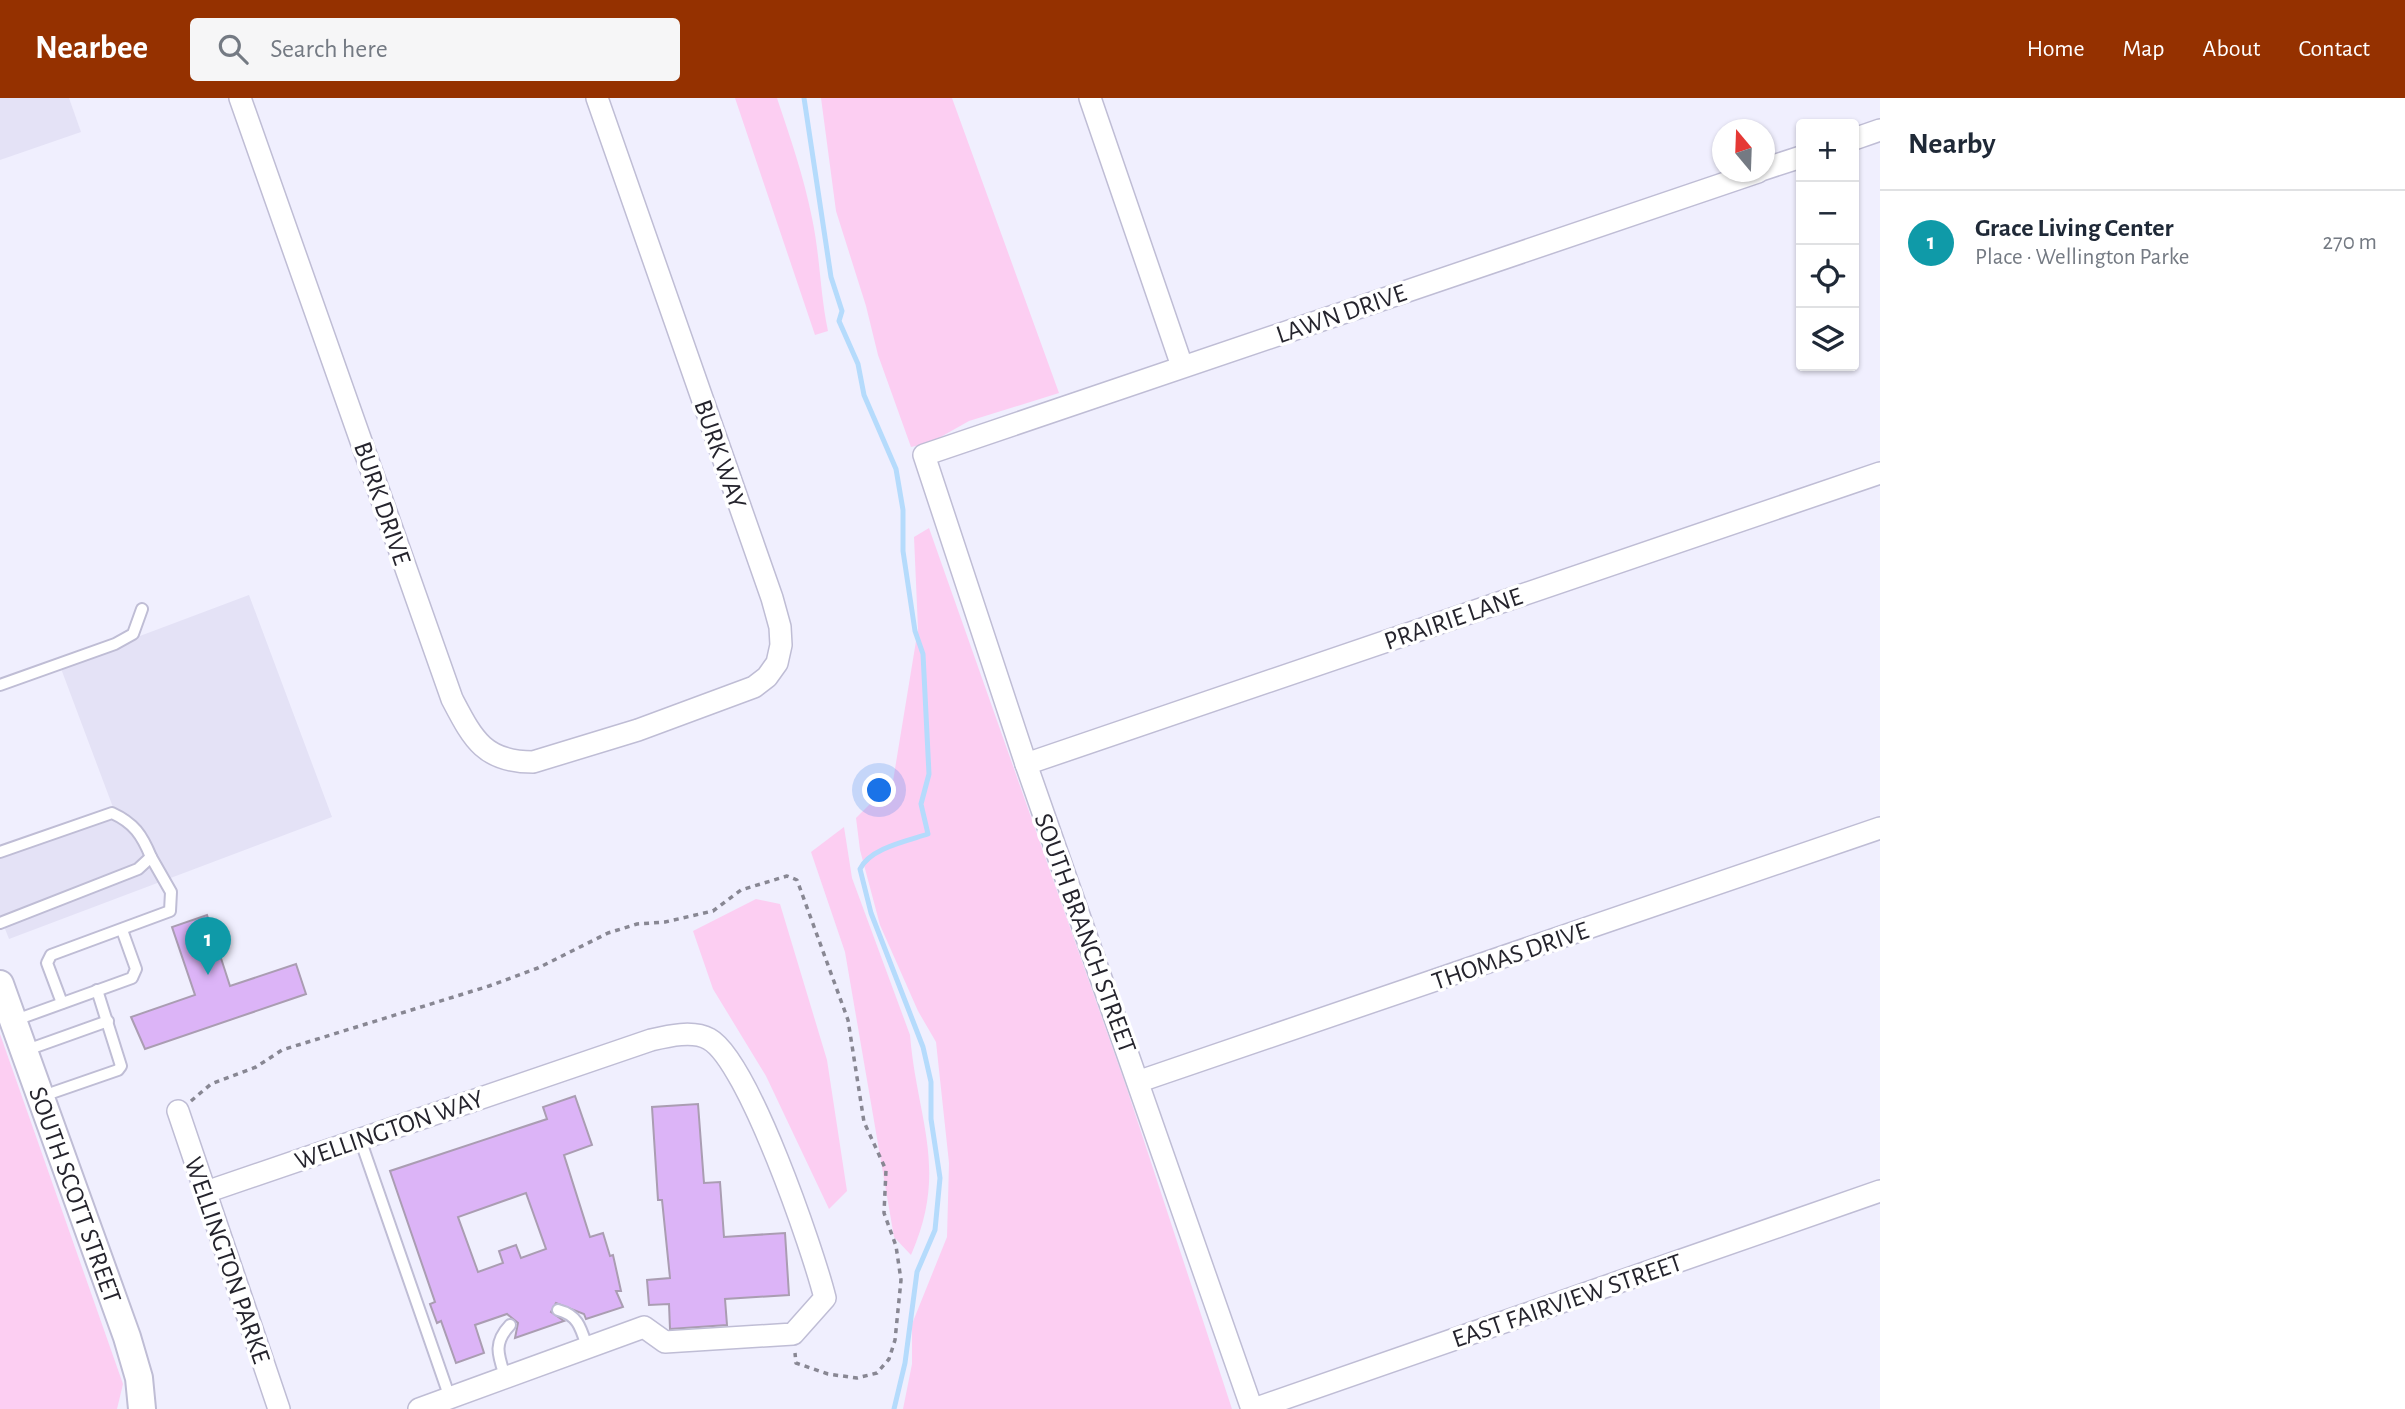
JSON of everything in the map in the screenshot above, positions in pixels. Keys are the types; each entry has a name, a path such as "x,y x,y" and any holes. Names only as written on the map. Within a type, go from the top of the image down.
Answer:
{"street":[{"name":"BURK DRIVE","path":"240,98 452,699 469,732 484,748 508,762 533,762 638,730"},
{"name":"BURK WAY","path":"597,98 780,626 781,645 777,663 767,677 754,687 638,730"},
{"path":"1090,98 1182,366"},
{"path":"1859,137 1880,130"},
{"path":"1775,166 1796,159"},
{"name":"LAWN DRIVE","path":"924,455 1728,182"},
{"name":"SOUTH BRANCH STREET","path":"924,455 1026,764 1140,1081 1253,1409"},
{"name":"PRAIRIE LANE","path":"1026,764 1880,473"},
{"name":"THOMAS DRIVE","path":"1140,1081 1880,828"},
{"name":"SOUTH SCOTT STREET","path":"0,984 127,1337 139,1378 142,1409"},
{"name":"WELLINGTON WAY","path":"206,1192 651,1040 678,1034 708,1038 729,1058 780,1164 816,1260 825,1298 793,1334"},
{"name":"WELLINGTON PARKE","path":"178,1111 279,1409"},
{"name":"EAST FAIRVIEW STREET","path":"1253,1409 1880,1191"},
{"path":"419,1409 644,1327 665,1342 793,1334"}],"lane":[{"path":"0,685 115,644 133,634 142,609"},
{"path":"0,852 112,813 129,821 142,836 172,892 170,911 48,958 62,1003"},
{"path":"0,923 138,869 151,857"},
{"path":"13,1021 132,978 135,974 122,930"},
{"path":"40,1097 118,1070 122,1062 97,990"},
{"path":"24,1051 107,1021"},
{"path":"360,1139 450,1398"},
{"path":"558,1310 570,1313 578,1320 587,1347"},
{"path":"505,1376 497,1352 500,1336 510,1325"}],"path":[{"path":"178,1111 211,1084 256,1067 282,1050 489,986 538,968 608,933 636,924 713,911 741,890 787,876 797,880 848,1020 864,1122 886,1170 884,1213 896,1246 901,1280 895,1340 889,1359 877,1373 857,1378 828,1374 796,1363 793,1334"}],"shaded area":[{"path":"0,98 69,98 81,132 0,160"},
{"path":"735,98 777,98 809,203 828,331 815,335"},
{"path":"821,98 952,98 1059,393 969,421 930,443 911,447 878,355 866,306 836,211"},
{"path":"929,528 1126,1086 1232,1409 903,1409 912,1364 912,1324 947,1237 949,1163 936,1042 918,1011 880,925 860,850 856,818 893,781 918,629 914,537"},
{"path":"249,595 332,817 9,939 0,916 0,853 114,810 60,666"},
{"path":"844,827 852,878 910,1035 929,1170 928,1196 911,1255 894,1237 845,952 811,852"},
{"path":"756,899 780,904 827,1060 847,1191 829,1209 766,1076 713,989 693,931"},
{"path":"0,1034 123,1384 117,1409 0,1409"}],"building":[{"path":"207,915 230,986 296,964 306,994 145,1049 131,1017 195,995 172,927"},
{"path":"575,1096 592,1145 564,1155 590,1237 603,1233 610,1256 613,1255 621,1291 616,1291 623,1307 586,1319 584,1314 556,1303 551,1312 564,1321 515,1338 518,1323 507,1314 475,1325 484,1353 456,1363 441,1321 437,1323 430,1304 435,1302 390,1171 547,1119 543,1107","holes":["526,1193 546,1249 521,1258 516,1245 499,1251 503,1263 478,1272 458,1217"]},
{"path":"698,1104 704,1183 720,1182 724,1237 785,1233 789,1295 725,1299 727,1325 670,1329 669,1304 649,1305 647,1280 670,1278 662,1200 658,1200 652,1107"}],"waterway":[{"path":"804,98 831,277 842,311 839,321 858,364 864,395 896,469 903,510 903,551 915,631 923,654 929,774 921,804 928,834 880,851 860,869 871,913 923,1047 931,1082 931,1119 940,1178 935,1230 917,1272 905,1363 894,1409"}],"place":[{"name":"Grace Living Center","path":"208,975"}]}
